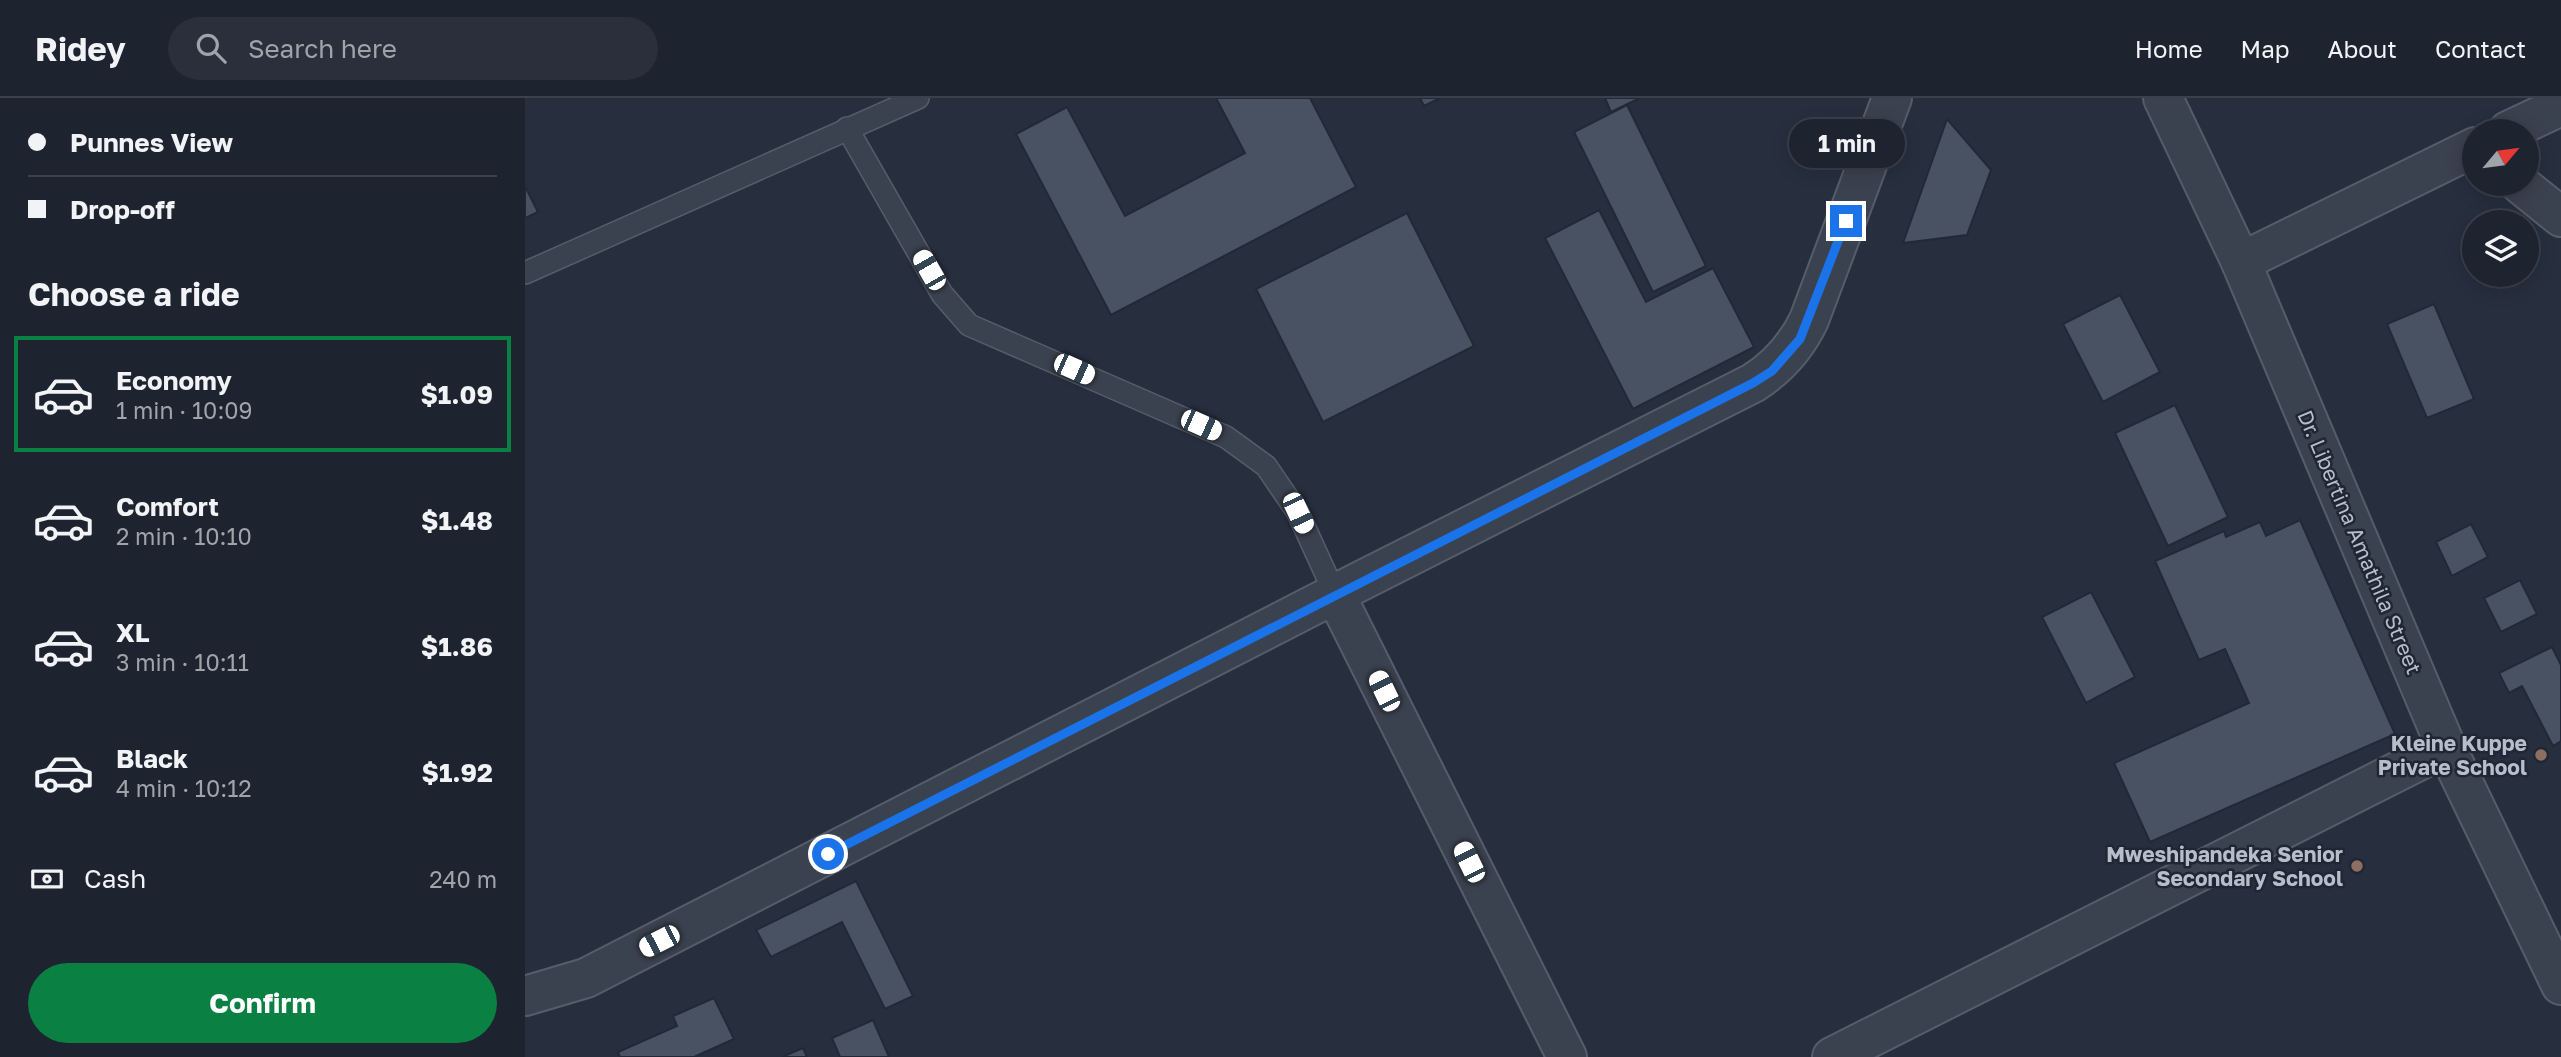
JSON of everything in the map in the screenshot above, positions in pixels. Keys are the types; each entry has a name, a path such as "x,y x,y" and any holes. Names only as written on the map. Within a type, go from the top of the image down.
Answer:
{"street":[{"path":"525,996 586,978 1772,371 1800,339 1809,320 1892,98"},
{"name":"Dr. Libertina Amathila Street","path":"2163,98 2241,262 2446,747 2561,985"},
{"path":"2533,119 2561,106"},
{"path":"2241,262 2462,153"},
{"path":"2535,196 2561,217"},
{"path":"1335,594 1567,1057"},
{"path":"1832,1057 2446,747"}],"lane":[{"path":"525,273 918,98"},
{"path":"847,128 942,294 969,325 1226,437 1266,466 1298,513 1335,594"}],"building":[{"path":"1216,98 1310,98 1356,187 1111,315 1016,134 1067,107 1125,216 1245,153"},
{"path":"1420,98 1440,98 1424,106"},
{"path":"1605,98 1640,98 1611,112"},
{"path":"1627,105 1706,266 1653,292 1574,132"},
{"path":"1947,119 1991,170 1967,235 1903,243"},
{"path":"525,186 538,212 525,218"},
{"path":"1599,210 1646,302 1713,268 1754,347 1633,409 1545,238"},
{"path":"1407,213 1474,346 1323,422 1256,289"},
{"path":"2120,295 2160,372 2103,402 2063,324"},
{"path":"2434,304 2474,399 2427,418 2387,324"},
{"path":"2175,405 2228,517 2168,546 2115,433"},
{"path":"2300,520 2395,734 2150,842 2114,763 2249,703 2225,649 2199,660 2155,561 2224,531 2226,537 2260,522 2266,536"},
{"path":"2471,524 2488,557 2452,576 2436,542"},
{"path":"2520,580 2537,614 2501,632 2484,598"},
{"path":"2091,592 2135,677 2086,703 2042,617"},
{"path":"2552,647 2561,665 2561,741 2553,746 2522,686 2509,693 2499,673"},
{"path":"856,881 913,996 885,1009 842,922 771,957 756,930"},
{"path":"714,998 734,1039 694,1057 620,1057 618,1052 677,1026 673,1016"},
{"path":"873,1020 889,1057 840,1057 832,1038"},
{"path":"803,1048 807,1057 782,1057"}],"place":[{"name":"Kleine Kuppe Private School","path":"2541,755"},
{"name":"Mweshipandeka Senior Secondary School","path":"2357,866"}],"route":[{"path":"828,854 1753,383 1772,371 1800,339 1846,221"}]}
